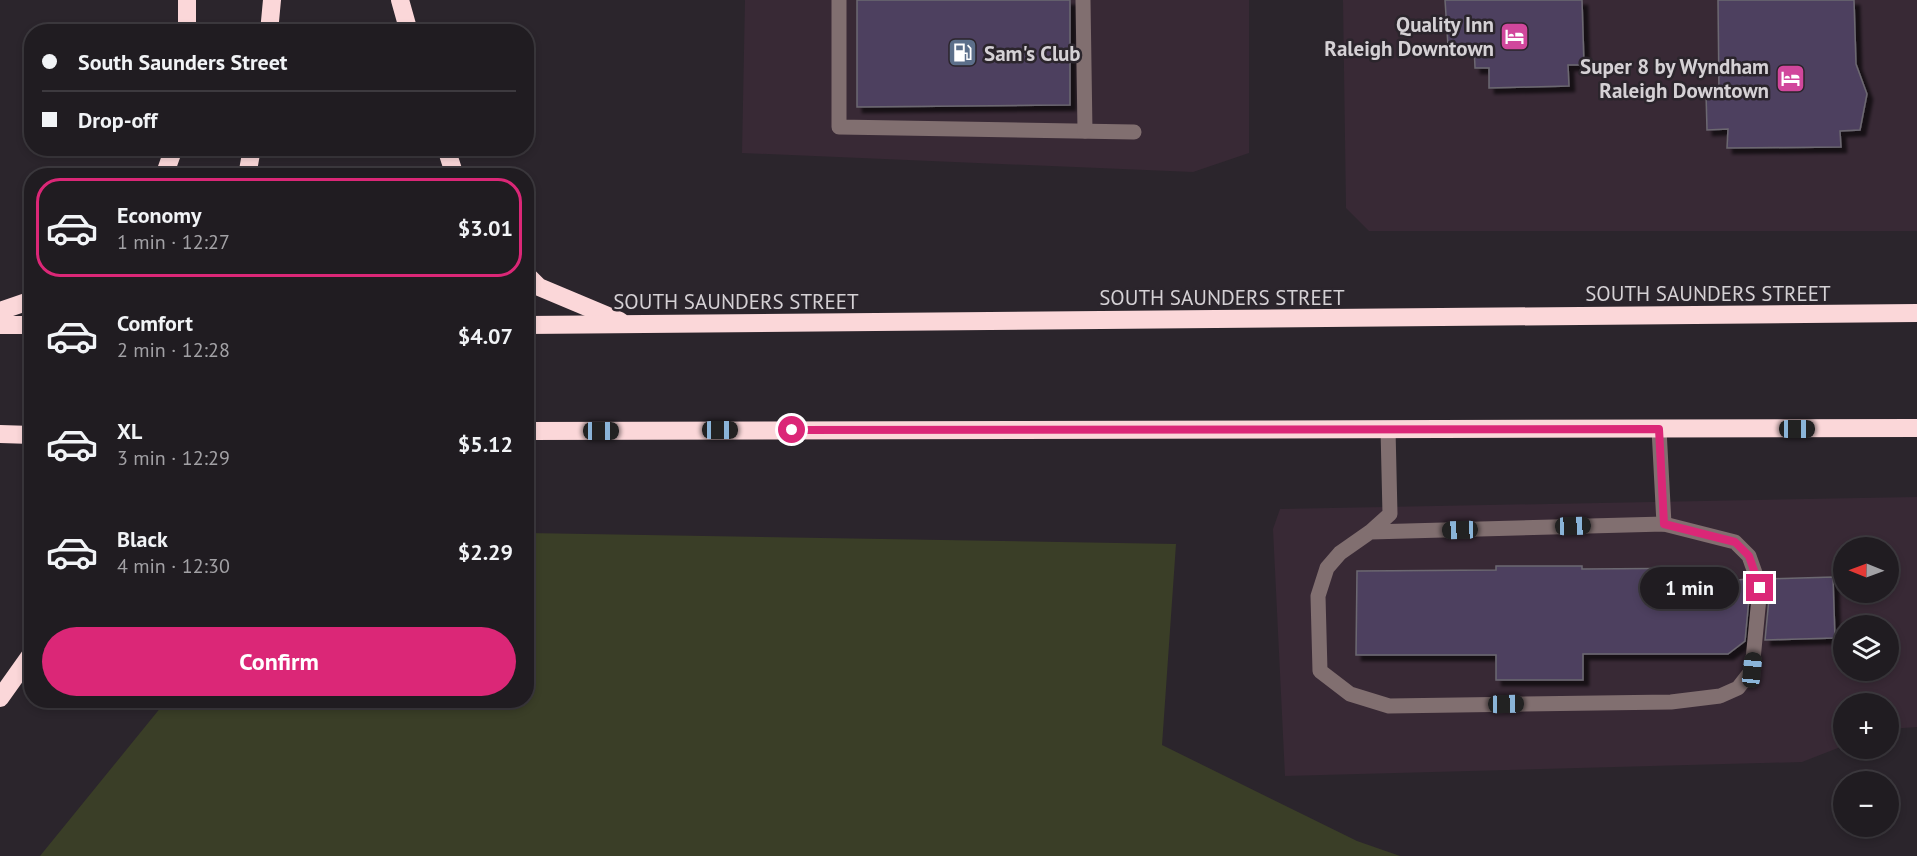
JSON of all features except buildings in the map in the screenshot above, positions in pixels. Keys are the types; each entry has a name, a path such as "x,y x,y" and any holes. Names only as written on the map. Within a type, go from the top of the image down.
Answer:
{"highway":[{"path":"187,0 187,24"},
{"path":"269,24 272,0"},
{"path":"399,0 406,24"},
{"path":"534,282 539,287 627,324"},
{"path":"0,311 24,303"},
{"name":"SOUTH SAUNDERS STREET","path":"534,325 1917,314"},
{"path":"0,325 24,325"},
{"path":"534,431 1917,429"},
{"path":"0,435 24,435"},
{"path":"0,698 24,664"}],"lane":[{"path":"839,0 839,127 1134,132"},
{"path":"1083,0 1085,131"},
{"path":"1370,532 1664,524 1735,542 1749,556 1760,588 1752,670 1738,688 1720,696 1671,702 1389,705 1350,694 1320,672 1317,596 1327,568 1340,553 1370,532 1390,513 1388,429"},
{"path":"1659,429 1664,524"}],"shaded area":[{"path":"745,0 1249,0 1249,153 1193,172 742,153"},
{"path":"1343,0 1917,0 1917,231 1369,231 1346,208"},
{"path":"1917,497 1917,727 1899,728 1899,693 1833,693 1833,750 1802,762 1285,776 1273,529 1280,509"}],"green space":[{"path":"534,533 1176,544 1162,745 1357,841 1400,856 40,856 160,708 534,708"}],"place":[{"name":"Quality Inn Raleigh Downtown","path":"1515,36"},
{"name":"Sam's Club","path":"963,53"},
{"name":"Super 8 by Wyndham Raleigh Downtown","path":"1790,78"}],"route":[{"path":"792,430 1659,429 1664,524 1735,542 1749,556 1760,588"}]}
